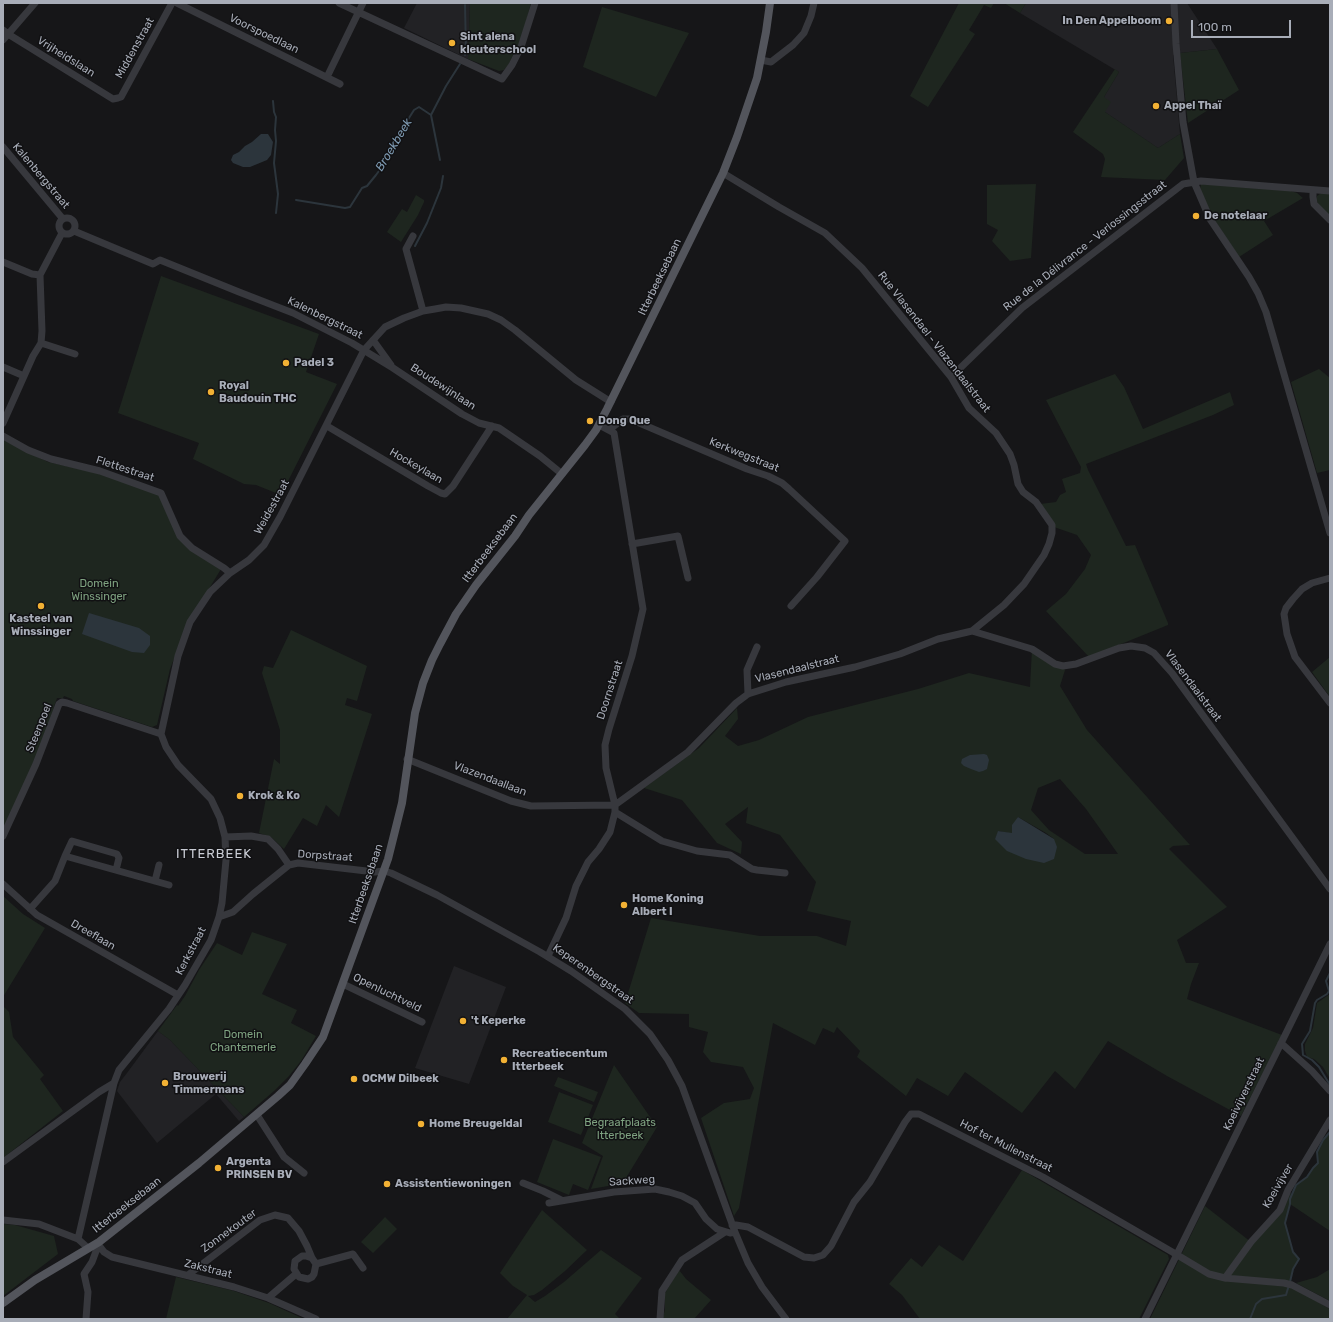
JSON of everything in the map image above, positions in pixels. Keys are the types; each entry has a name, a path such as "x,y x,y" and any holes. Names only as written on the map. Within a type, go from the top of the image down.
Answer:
{"main road":[{"name":"Itterbeeksebaan","path":"3,1303 35,1280 97,1244 199,1163 257,1115 290,1085 315,1051 323,1037 384,871 402,803 407,758 415,713 423,684 440,644 447,630 476,585 599,425 611,402 723,173 757,78 770,3"}],"street":[{"path":"5,35 35,3"},
{"name":"Middenstraat","path":"113,99 121,97 172,3"},
{"name":"Voorspoedlaan","path":"177,3 340,84"},
{"path":"339,3 502,79 512,65 524,39 535,3"},
{"path":"327,77 363,3"},
{"path":"761,60 771,62 793,45 804,33 811,16 814,3"},
{"path":"1174,3 1183,122 1194,182 1210,219 1249,277 1266,312 1330,533"},
{"name":"Vrijheidslaan","path":"5,35 113,99"},
{"name":"Kalenbergstraat","path":"3,147 63,219"},
{"name":"Rue Vlasendael - Vlazendaalstraat","path":"723,173 825,233 857,263 951,378 969,408 996,433 1002,441 1010,454 1018,484 1024,492 1036,502 1052,525 1052,533 1049,544 1024,584 1004,605 975,629"},
{"path":"1194,182 1201,181 1330,191"},
{"name":"Rue de la Délivrance - Verlossingsstraat","path":"951,378 1022,308 1183,184 1194,182"},
{"path":"1313,190 1314,204 1330,220"},
{"name":"Kalenbergstraat","path":"62,233 58,227 60,221 68,218 73,220 75,226 74,231 154,264 160,260 293,313 364,350 385,328 404,318 423,311 453,307 476,310 493,316 515,330 576,380 611,402"},
{"path":"3,423 41,343 40,275 62,233 68,235 74,231"},
{"path":"413,236 406,249 423,311"},
{"path":"3,262 32,274 40,275"},
{"name":"Boudewijnlaan","path":"373,340 393,368"},
{"path":"41,343 75,354"},
{"name":"Boudewijnlaan","path":"364,350 462,414 479,423 499,428 534,452 562,474"},
{"name":"Weidestraat","path":"161,734 178,656 190,622 210,592 230,573 249,560 264,545 327,426 364,350"},
{"path":"3,367 24,376"},
{"name":"Kerkwegstraat","path":"609,430 623,419 630,419 747,469 768,476 790,489 845,541 817,578 791,606"},
{"path":"599,425 609,430"},
{"name":"Hockeylaan","path":"327,426 428,486 445,494 453,486 492,426"},
{"name":"Doornstraat","path":"609,430 614,433 643,609 632,656 605,745 606,768 615,809"},
{"name":"Flettestraat","path":"3,436 28,450 51,460 100,471 162,493 180,536 192,548 230,573"},
{"path":"632,544 678,536 688,578"},
{"path":"1330,578 1312,583 1302,589 1292,598 1284,614 1287,634 1295,657 1330,702"},
{"name":"Vlasendaalstraat","path":"615,809 688,752 748,694 786,682 854,667 900,654 938,639 975,629 1032,649 1055,664 1063,666 1076,664 1119,648 1131,646 1145,648 1154,653 1176,680 1330,889"},
{"path":"748,694 747,670 757,647"},
{"name":"Steenpoel","path":"3,836 36,764 59,704 62,702 161,734"},
{"name":"Kerkstraat","path":"78,1239 114,1083 119,1070 178,996 209,945 219,917 225,881 225,837 216,809 211,799 178,765 166,747 161,734"},
{"name":"Vlazendaallaan","path":"407,758 511,801 531,806 615,809"},
{"path":"548,956 566,918 576,886 588,862 610,832 615,809 662,841 697,851 730,855 752,869 785,873"},
{"name":"Dorpstraat","path":"225,837 251,836 268,839 278,849 288,865"},
{"path":"30,910 55,881 72,841 117,854 119,858 116,870"},
{"path":"65,856 169,885"},
{"name":"Dorpstraat","path":"219,917 233,912 252,894 288,865 298,863 375,872 384,871"},
{"path":"155,881 159,865"},
{"name":"Keperenbergstraat","path":"384,871 437,895 571,970 625,1008 650,1034 668,1060 682,1086 748,1264 762,1287 786,1319"},
{"name":"Dreeflaan","path":"3,884 30,910 65,932 178,996"},
{"name":"Koeivijverstraat","path":"1177,1254 1330,944"},
{"name":"Openluchtveld","path":"343,984 422,1022"},
{"path":"1281,1043 1312,1071 1330,1091"},
{"path":"3,1162 99,1092 114,1083"},
{"name":"Hof ter Mullenstraat","path":"734,1228 736,1225 748,1227 804,1257 814,1258 823,1255 831,1246 854,1202 870,1182 905,1122 911,1114 919,1114 1043,1177 1209,1274 1225,1278 1292,1285 1330,1305"},
{"path":"257,1115 284,1156 304,1173"},
{"name":"Koeivijver","path":"1225,1278 1251,1242 1280,1210 1288,1190 1330,1120"},
{"path":"523,1183 561,1200"},
{"name":"Sackweg","path":"549,1204 561,1200 635,1190 669,1192 682,1196 695,1203 706,1219 717,1230 725,1232"},
{"name":"Zonnekouter","path":"188,1275 260,1220 274,1215 288,1218 299,1231 314,1261"},
{"path":"3,1220 39,1224 78,1239 88,1248"},
{"path":"660,1319 662,1291 682,1260 725,1232 730,1233 734,1228"},
{"path":"86,1319 88,1292 84,1274 92,1262 97,1244"},
{"name":"Zakstraat","path":"97,1244 104,1252 112,1257 234,1287 268,1298 316,1319"},
{"path":"314,1261 353,1254 363,1268"},
{"path":"1145,1319 1177,1254"},
{"path":"306,1256 314,1261 316,1268 312,1277 302,1279 296,1274 294,1265 299,1258 306,1256"},
{"path":"268,1298 296,1274"}],"shaded area":[{"name":"Sint alena kleuterschool","path":"417,3 470,3 468,59 404,28"},
{"path":"1026,3 1187,3 1217,49 1173,55 1180,134 1158,148 1105,112 1104,97 1119,72 1020,13"},
{"path":"261,134 268,134 273,142 271,155 267,160 250,167 243,167 233,163 231,160 233,155"},
{"path":"89,613 139,628 150,636 150,645 144,653 132,652 82,634"},
{"path":"970,755 987,755 989,760 987,769 983,771 979,772 964,766 961,763 962,759"},
{"path":"1018,817 1054,839 1057,847 1054,859 1044,863 1026,859 1007,851 995,839 998,831 1012,833 1012,825"},
{"name":"'t Keperke","path":"454,966 506,987 469,1084 415,1068"},
{"path":"158,1031 170,1040 244,1117 239,1121 216,1094 157,1143 117,1091 120,1082"}],"green space":[{"path":"470,3 531,3 522,37 509,64 504,70 499,71 468,59"},
{"path":"959,3 994,3 991,8 984,5 969,30 975,34 928,107 910,96"},
{"path":"1004,3 1026,3 1020,13"},
{"path":"602,7 689,33 656,97 583,67"},
{"path":"1217,49 1239,90 1188,123 1180,53"},
{"path":"1115,69 1119,72 1104,97 1111,102 1105,112 1158,148 1180,134 1184,158 1165,180 1101,177 1105,159 1103,154 1073,132"},
{"path":"1036,184 1031,258 1010,261 992,241 998,230 987,224 987,185"},
{"path":"1201,184 1285,189 1297,193 1303,198 1264,221 1273,235 1239,257 1214,219 1200,191"},
{"path":"1321,193 1330,193 1330,217 1320,207 1316,200 1317,196"},
{"path":"416,195 424,200 424,202 418,215 401,242 387,232 402,209 407,212"},
{"name":"Royal Baudouin THC","path":"161,276 319,334 306,372 337,384 281,495 256,485 244,484 193,459 199,443 118,413"},
{"path":"1319,369 1330,378 1330,470 1317,473 1291,382"},
{"path":"1115,374 1124,387 1143,429 1230,392 1234,405 1213,415 1086,464 1126,546 1135,545 1168,623 1168,625 1089,657 1046,611 1066,594 1085,569 1091,555 1077,535 1054,527 1040,504 1056,502 1060,495 1066,492 1062,479 1080,473 1081,467 1046,400"},
{"name":"Domein Winssinger","path":"3,440 48,462 98,473 159,494 180,540 221,569 187,625 170,669 157,725 152,727 73,701 72,699 64,696 63,698 57,698 38,755 3,829"},
{"path":"291,630 367,666 357,701 347,698 345,705 372,714 339,817 326,805 317,826 303,818 284,849 271,837 259,833 274,759 280,764 280,730 262,673 264,666 273,668"},
{"path":"1032,649 1063,666 1065,670 1060,686 1087,730 1190,845 1173,846 1169,849 1227,907 1177,940 1186,963 1199,963 1187,999 1282,1035 1241,1116 1167,1076 1108,1041 1075,1089 1055,1071 1022,1113 965,1072 948,1096 917,1078 906,1096 857,1057 860,1051 837,1027 834,1033 823,1028 815,1045 773,1023 739,1208 734,1216 701,1118 724,1103 750,1099 754,1088 743,1067 711,1062 703,1052 708,1032 689,1027 689,1014 639,1013 625,1003 651,918 760,936 817,936 846,946 851,921 807,911 816,882 780,835 746,823 748,807 725,824 742,842 741,854 717,843 682,800 644,788 699,748 737,708 738,719 725,736 738,746 759,740 808,717 918,689 969,673 1030,687","holes":["1060,779 1086,809 1118,854 1085,854 1049,830 1031,810 1038,788","1018,817 1046,833 1054,839 995,839 999,831 1012,834"]},
{"path":"1330,657 1330,697 1312,672"},
{"path":"3,896 23,914 45,928 3,997"},
{"name":"Domein Chantemerle","path":"252,932 287,944 262,994 297,1010 291,1023 316,1036 301,1061 289,1076 244,1117 170,1040 158,1031 185,996 199,970 217,943 242,955"},
{"path":"1330,994 1330,1079 1323,1067 1314,1059 1307,1057 1305,1044 1313,1028 1317,1003"},
{"path":"3,1006 9,1012 13,1037 44,1075 40,1079 63,1111 3,1158"},
{"name":"Begraafplaats Itterbeek","path":"614,1065 657,1127 626,1178 631,1182 591,1189 603,1156 582,1143"},
{"path":"558,1077 598,1092 594,1102 554,1086"},
{"path":"559,1092 593,1105 581,1135 548,1122"},
{"path":"1330,1130 1330,1231 1290,1204 1285,1223 1293,1252 1299,1259 1293,1269 1289,1285 1330,1309 1330,1319 1150,1319 1205,1206 1251,1242 1290,1193 1292,1194 1296,1185 1307,1177 1318,1163 1317,1152"},
{"path":"553,1139 601,1157 588,1190 573,1184 569,1195 537,1182"},
{"path":"1022,1170 1168,1255 1169,1259 1139,1319 920,1319 902,1295 889,1284 911,1258 922,1267 939,1245 963,1261"},
{"path":"542,1210 587,1250 542,1290 534,1295 528,1296 535,1302 545,1296 564,1282 601,1250 642,1278 615,1314 620,1319 507,1319 527,1295 513,1286 500,1273"},
{"path":"385,1217 397,1229 373,1253 361,1242"},
{"path":"3,1224 15,1225 54,1236 58,1254 3,1296"},
{"path":"1330,1269 1330,1301 1296,1283 1317,1277"},
{"path":"679,1270 686,1279 711,1300 694,1319 662,1319 665,1310 665,1293"},
{"path":"176,1277 234,1291 269,1303 304,1319 166,1319"}],"waterway":[{"name":"Broekbeek","path":"465,5 465,55"},
{"name":"Broekbeek","path":"440,160 431,115 446,86 460,64"},
{"name":"Broekbeek","path":"273,101 276,117 274,163 278,194 276,213"},
{"name":"Broekbeek","path":"296,200 345,208 350,207 362,188 367,186 384,164 402,129 414,110 419,107 431,115"},
{"name":"Broekbeek","path":"415,246 427,223 441,188 443,176"},
{"path":"1330,973 1326,981 1329,991 1315,1003 1310,1031 1302,1044 1303,1055 1312,1060 1319,1067 1330,1085"},
{"path":"1290,1282 1293,1269 1299,1259 1293,1252 1285,1223 1290,1199 1296,1185 1307,1177 1318,1163 1317,1152 1323,1140 1330,1132"},
{"path":"1250,1319 1256,1304 1262,1299 1286,1295 1289,1285"}],"place":[{"name":"In Den Appelboom","path":"1169,21"},
{"name":"Sint alena kleuterschool","path":"452,43"},
{"name":"Appel Thaï","path":"1156,106"},
{"name":"De notelaar","path":"1196,216"},
{"name":"Padel 3","path":"286,363"},
{"name":"Royal Baudouin THC","path":"211,392"},
{"name":"Dong Que","path":"590,421"},
{"name":"Kasteel van Winssinger","path":"41,606"},
{"name":"Krok & Ko","path":"240,796"},
{"name":"Home Koning Albert I","path":"624,905"},
{"name":"'t Keperke","path":"463,1021"},
{"name":"Recreatiecentum Itterbeek","path":"504,1060"},
{"name":"OCMW Dilbeek","path":"354,1079"},
{"name":"Brouwerij Timmermans","path":"165,1083"},
{"name":"Home Breugeldal","path":"421,1124"},
{"name":"Argenta PRINSEN BV","path":"218,1168"},
{"name":"Assistentiewoningen","path":"387,1184"}],"district":[{"name":"ITTERBEEK","path":"214,854"}]}
